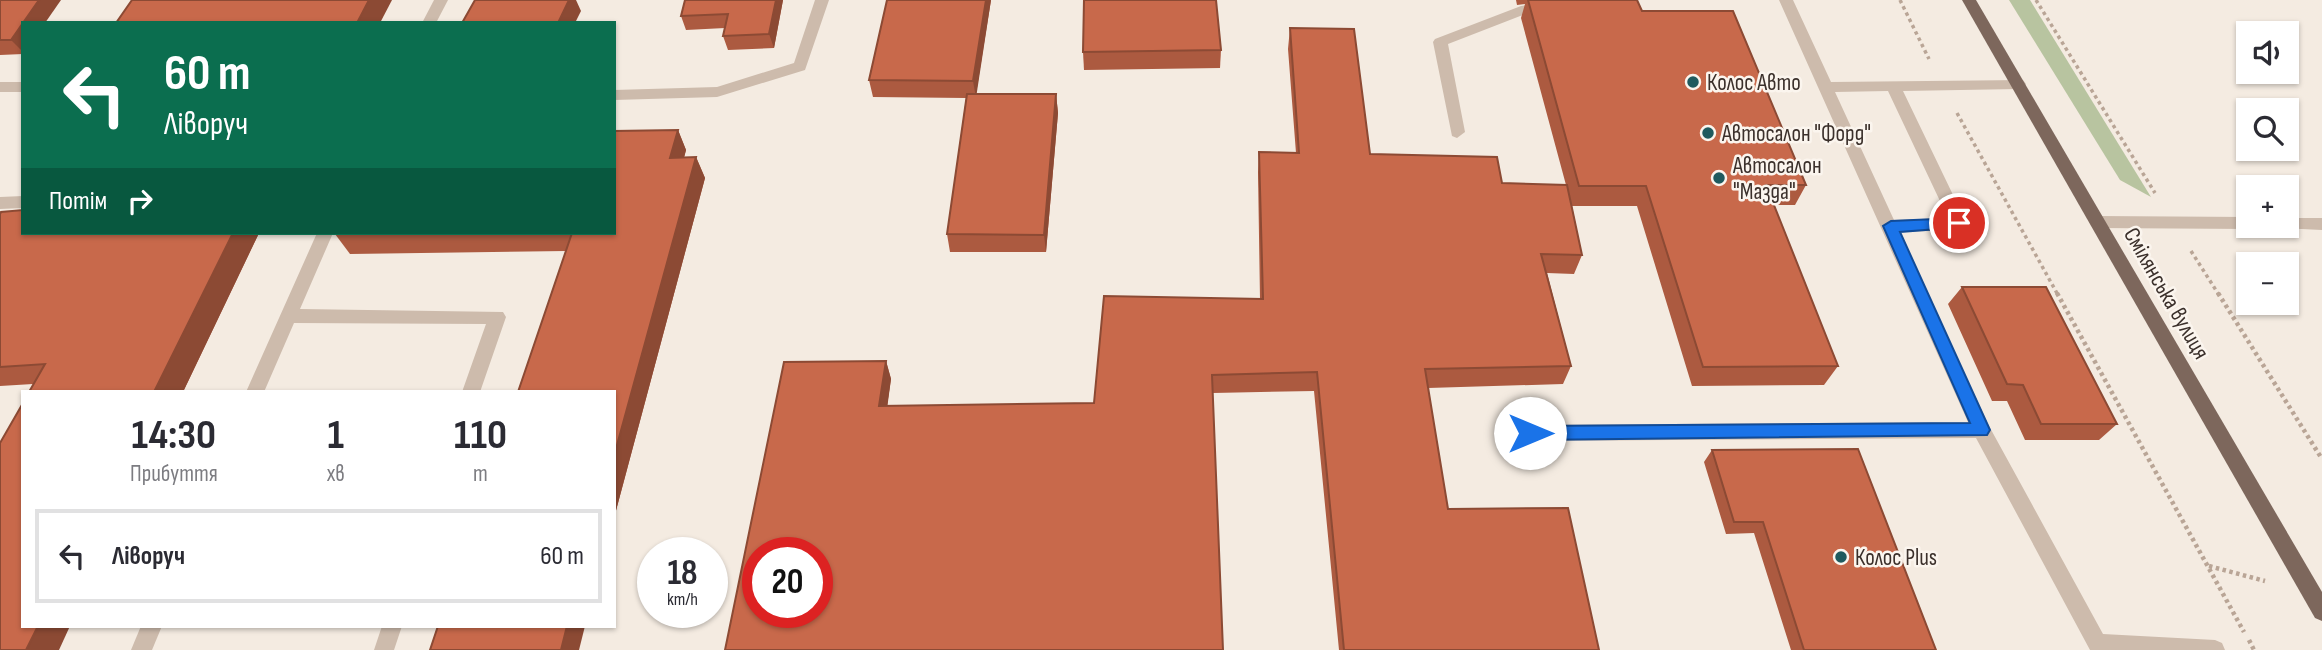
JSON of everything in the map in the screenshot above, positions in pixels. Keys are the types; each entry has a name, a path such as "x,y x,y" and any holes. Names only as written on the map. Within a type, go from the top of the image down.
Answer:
{"main road":[{"name":"Смілянська вулиця","path":"1969,0 2322,611"}],"lane":[{"path":"430,21 441,0"},
{"path":"616,95 717,92 800,66 822,0"},
{"path":"1786,0 1891,226 1981,430 2098,647 2215,650"},
{"path":"1457,132 1440,42 1526,9 1565,6"},
{"path":"1826,87 2018,84"},
{"path":"1891,226 1959,223 1893,86"},
{"path":"0,87 21,87"},
{"path":"0,203 21,202"},
{"path":"2097,222 2236,223"},
{"path":"2299,223 2322,224"},
{"path":"256,390 324,235"},
{"path":"288,316 497,317 472,390"},
{"path":"1530,433 1981,430"},
{"path":"141,650 151,628"},
{"path":"384,650 391,628"}],"path":[{"path":"1900,0 1942,85 2254,650"}],"green space":[{"path":"2009,0 2030,0 2151,197 2120,180"}],"building":[{"path":"0,0 39,0 24,21 21,21 21,26 11,40 0,40"},
{"path":"132,0 369,0 358,21 117,21"},
{"path":"475,0 569,0 559,21 463,21"},
{"path":"685,0 776,0 769,34 723,36 728,14 681,16"},
{"path":"887,0 986,0 973,81 869,80"},
{"path":"1084,0 1216,0 1221,50 1083,52"},
{"path":"1528,0 1637,0 1642,11 1733,11 1806,185 1766,185 1838,366 1703,367 1646,186 1579,186"},
{"path":"1290,28 1354,29 1370,154 1497,157 1502,183 1567,185 1582,255 1541,254 1571,366 1425,369 1448,509 1568,508 1599,650 1344,650 1317,372 1212,375 1223,650 725,650 742,567 742,628 833,628 833,537 748,537 784,362 886,361 879,406 1094,403 1104,296 1263,299 1259,152 1299,153"},
{"path":"967,94 1056,94 1044,235 947,234"},
{"path":"678,130 670,158 696,157 616,449 616,390 519,390 571,235 616,235 616,131"},
{"path":"21,210 21,235 232,235 155,390 30,390 45,364 0,367 1,212"},
{"path":"1962,287 2046,287 2117,424 2041,424 2023,385 2007,384"},
{"path":"21,406 21,628 37,628 26,650 0,650 0,443"},
{"path":"1858,449 1936,650 1804,650 1763,522 1734,522 1712,450"},
{"path":"437,628 566,628 561,650 430,650"}],"place":[{"name":"Колос Авто","path":"1693,82"},
{"name":"Автосалон \"Форд\"","path":"1708,133"},
{"name":"Автосалон \"Мазда\"","path":"1719,178"},
{"name":"Колос Plus","path":"1841,557"}],"route":[{"path":"1530,433 1981,430 1891,226 1959,223"}]}
